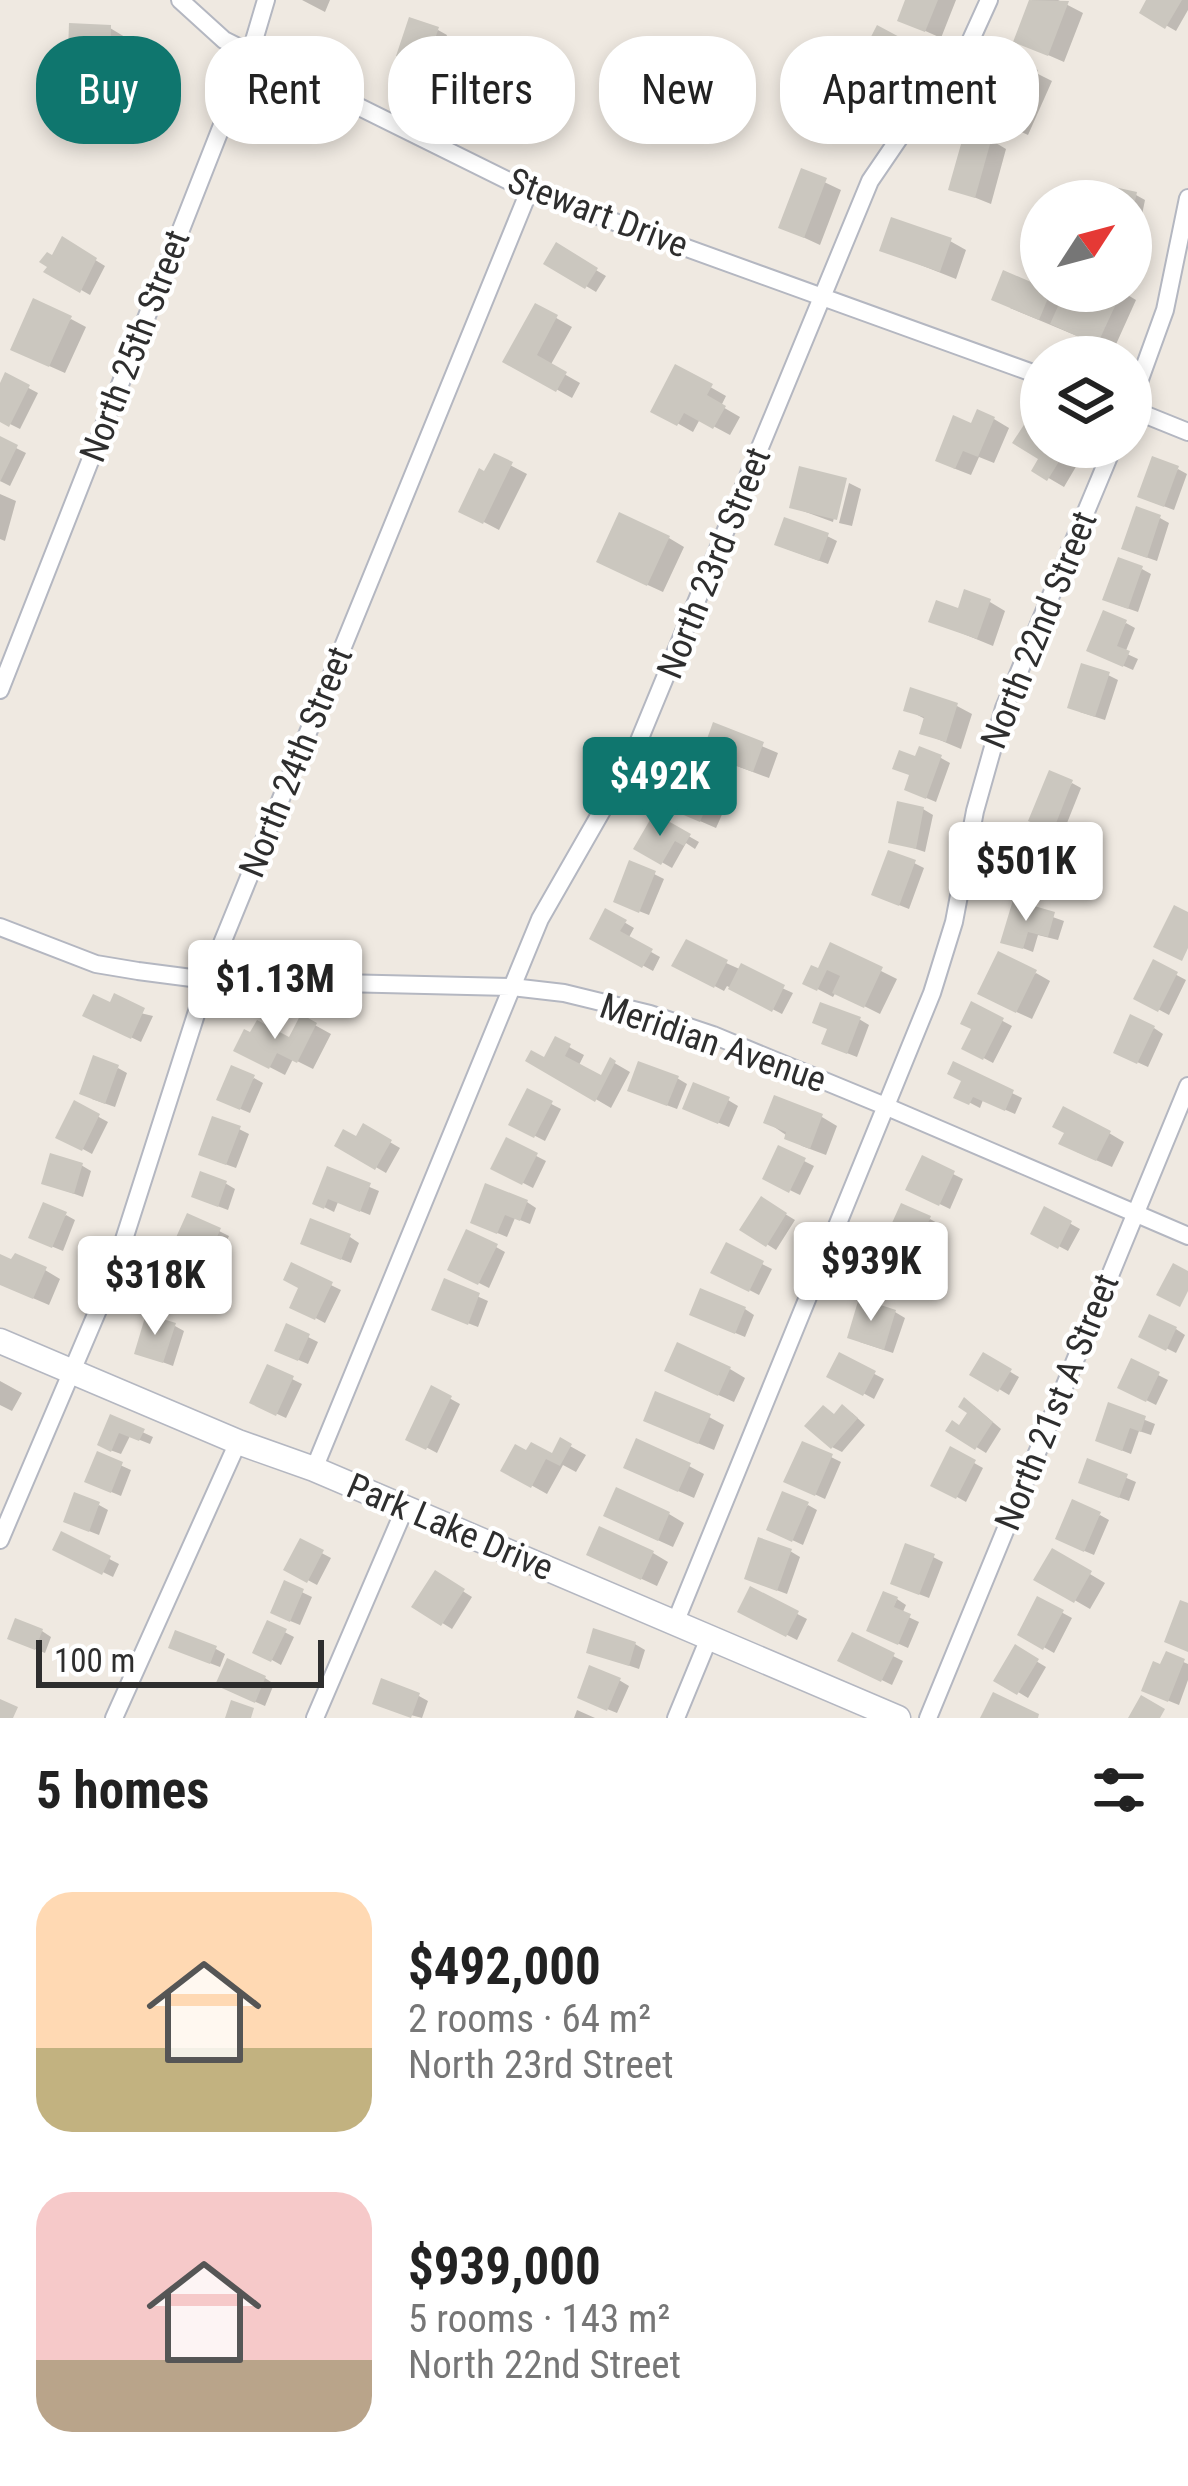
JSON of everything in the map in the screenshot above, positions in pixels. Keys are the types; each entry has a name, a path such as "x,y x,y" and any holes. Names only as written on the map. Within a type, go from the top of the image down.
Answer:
{"street":[{"name":"Stewart Drive","path":"180,0 220,36"},
{"name":"North 25th Street","path":"255,36 266,0"},
{"name":"North 23rd Street","path":"314,1469 512,987 562,876 631,760 876,169 902,134 950,86 989,0"},
{"name":"Stewart Drive","path":"364,106 529,191 1020,368"},
{"name":"North 25th Street","path":"0,690 215,144"},
{"name":"North 24th Street","path":"0,1540 112,1277 207,980 529,191"},
{"path":"1152,347 1165,310 1188,198"},
{"path":"1152,416 1188,432"},
{"name":"North 22nd Street","path":"675,1623 932,993 954,922 974,812 1004,708 1104,468"},
{"name":"Meridian Avenue","path":"0,927 96,964 207,980 512,987 564,993 650,1014 713,1035 1188,1236"},
{"name":"North 21st A Street","path":"928,1718 1188,1086"},
{"name":"Park Lake Drive","path":"0,1341 898,1718"},
{"path":"114,1718 238,1442"},
{"path":"315,1718 404,1508"},
{"path":"676,1718 710,1638"}],"building":[{"path":"905,0 938,0 925,32 897,21"},
{"path":"1029,0 1069,1 1048,56 1039,52 1039,36 1015,36"},
{"path":"1146,0 1182,0 1165,29 1139,13"},
{"path":"409,17 439,27 436,36 403,36"},
{"path":"69,23 111,25 111,36 69,36"},
{"path":"877,25 898,36 871,36"},
{"path":"961,144 990,144 975,198 948,190"},
{"path":"801,168 827,178 804,238 778,228"},
{"path":"891,217 952,238 940,272 879,251"},
{"path":"62,236 97,258 80,293 43,272 47,267 39,262 47,252 52,255"},
{"path":"556,242 598,268 585,289 543,264"},
{"path":"1003,270 1020,277 1020,312 1042,312 1039,320 991,300"},
{"path":"33,298 72,316 49,367 10,350"},
{"path":"535,303 558,315 537,355 567,372 556,392 502,362"},
{"path":"1055,312 1112,312 1101,336 1077,336 1050,324"},
{"path":"675,364 713,384 707,395 726,406 713,429 684,413 677,426 650,412"},
{"path":"5,372 30,385 9,427 0,422 0,383"},
{"path":"977,409 995,417 978,457 963,451 955,469 935,461 953,415 971,423"},
{"path":"0,436 18,445 0,482"},
{"path":"494,453 513,462 483,524 458,512 479,468 484,471"},
{"path":"1152,456 1179,466 1164,507 1137,497 1148,468 1152,468"},
{"path":"799,466 847,478 837,520 789,508"},
{"path":"1033,468 1055,468 1047,481"},
{"path":"1136,506 1161,515 1147,558 1121,549"},
{"path":"619,512 670,536 647,586 596,562"},
{"path":"784,517 829,533 819,561 774,545"},
{"path":"1118,557 1143,566 1128,609 1102,600"},
{"path":"964,589 991,599 977,639 928,622 936,600 958,608"},
{"path":"1103,610 1127,620 1117,646 1130,651 1123,667 1086,651"},
{"path":"1081,663 1110,672 1095,717 1067,708"},
{"path":"910,687 958,703 946,742 919,734 924,717 903,711"},
{"path":"713,722 764,742 753,772 702,753"},
{"path":"919,746 942,755 926,799 904,790 909,775 892,769 899,750 915,756"},
{"path":"679,755 705,766 695,792 710,798 700,822 658,804"},
{"path":"1049,770 1073,780 1053,831 1028,821"},
{"path":"897,801 924,807 916,849 888,843"},
{"path":"654,813 691,834 684,846 675,841 661,865 633,849"},
{"path":"1025,837 1053,843 1042,892 1014,886"},
{"path":"888,850 916,860 899,906 871,895"},
{"path":"629,860 656,871 639,913 613,902"},
{"path":"1013,900 1055,912 1048,937 1028,932 1023,949 1000,943"},
{"path":"1174,905 1188,912 1188,948 1182,961 1153,947"},
{"path":"605,908 627,920 620,931 653,949 642,968 589,939"},
{"path":"686,939 728,960 714,988 671,966"},
{"path":"830,942 883,967 864,1008 832,993 840,976 827,970 817,991 802,984 811,965 818,968"},
{"path":"998,951 1037,970 1016,1013 977,994"},
{"path":"1153,959 1178,972 1158,1012 1133,999"},
{"path":"741,963 785,985 772,1012 728,989"},
{"path":"114,993 145,1008 131,1039 82,1016 93,994 110,1002"},
{"path":"971,1001 1004,1018 983,1060 961,1049 971,1029 960,1024"},
{"path":"820,1002 861,1017 847,1054 821,1044 827,1029 812,1023"},
{"path":"301,1014 317,1023 297,1063 277,1053 269,1069 233,1051 244,1029 250,1032 257,1020 289,1037"},
{"path":"1130,1014 1155,1026 1137,1064 1113,1053"},
{"path":"555,1036 571,1044 565,1056 601,1075 610,1057 616,1061 595,1102 525,1061 531,1050 544,1057"},
{"path":"93,1055 119,1065 105,1104 79,1094"},
{"path":"638,1061 679,1076 667,1106 627,1091"},
{"path":"953,1061 1014,1090 1005,1111 973,1097 969,1105 953,1098 961,1081 947,1074"},
{"path":"231,1065 255,1075 240,1110 216,1100"},
{"path":"693,1082 730,1097 718,1124 682,1109"},
{"path":"527,1088 553,1101 534,1138 508,1125"},
{"path":"774,1095 823,1114 810,1149 784,1139 786,1132 763,1123"},
{"path":"74,1100 100,1114 82,1151 55,1138"},
{"path":"1063,1106 1111,1131 1096,1161 1058,1144 1064,1133 1052,1127"},
{"path":"212,1116 241,1126 226,1165 198,1155"},
{"path":"363,1123 392,1140 375,1170 334,1146 343,1129 356,1136"},
{"path":"506,1137 538,1153 522,1185 490,1169"},
{"path":"778,1145 806,1158 789,1193 762,1179"},
{"path":"50,1153 83,1163 74,1194 41,1184"},
{"path":"922,1155 955,1171 939,1206 905,1190"},
{"path":"327,1166 371,1183 360,1212 328,1199 324,1209 312,1204"},
{"path":"200,1171 227,1181 218,1207 191,1197"},
{"path":"485,1183 528,1200 520,1221 505,1215 497,1234 470,1223"},
{"path":"761,1196 787,1213 766,1247 739,1230"},
{"path":"43,1202 67,1212 52,1248 28,1238"},
{"path":"901,1203 931,1216 918,1247 887,1234"},
{"path":"1044,1206 1072,1221 1058,1249 1030,1234"},
{"path":"187,1213 221,1228 209,1255 198,1250 193,1263 169,1253"},
{"path":"310,1218 351,1234 341,1260 300,1244"},
{"path":"466,1229 498,1244 478,1285 447,1270"},
{"path":"726,1242 764,1261 749,1292 710,1273"},
{"path":"887,1250 923,1266 910,1296 873,1279"},
{"path":"15,1253 47,1267 33,1299 0,1285 0,1254 11,1259"},
{"path":"291,1262 333,1282 315,1320 289,1308 298,1288 283,1280"},
{"path":"1173,1263 1188,1271 1188,1291 1180,1307 1156,1295"},
{"path":"163,1264 193,1275 182,1309 151,1298"},
{"path":"444,1278 480,1293 468,1325 431,1310"},
{"path":"700,1288 746,1307 735,1334 689,1315"},
{"path":"859,1298 896,1310 884,1350 847,1338"},
{"path":"146,1314 176,1323 163,1363 134,1354"},
{"path":"1149,1314 1177,1327 1166,1351 1138,1337"},
{"path":"286,1323 310,1334 298,1361 274,1351"},
{"path":"677,1342 731,1367 718,1396 664,1371"},
{"path":"839,1352 876,1371 863,1396 826,1377"},
{"path":"983,1352 1012,1369 998,1392 969,1375"},
{"path":"1131,1358 1160,1372 1146,1402 1117,1388"},
{"path":"267,1364 294,1376 276,1416 249,1403"},
{"path":"431,1385 452,1396 426,1450 405,1440"},
{"path":"655,1391 711,1414 698,1444 643,1421"},
{"path":"964,1397 993,1422 975,1450 945,1431 952,1420 959,1425 967,1413 958,1407"},
{"path":"1108,1402 1146,1416 1141,1432 1130,1428 1122,1451 1095,1441"},
{"path":"842,1404 858,1418 831,1449 804,1426 823,1405 834,1414"},
{"path":"110,1414 145,1429 139,1441 119,1433 111,1452 97,1445"},
{"path":"560,1437 572,1444 560,1466 546,1459 531,1488 500,1471 515,1444 526,1450 531,1442 552,1453"},
{"path":"636,1438 691,1463 678,1492 623,1468"},
{"path":"802,1441 833,1454 815,1496 783,1482"},
{"path":"950,1446 976,1460 956,1499 930,1486"},
{"path":"97,1451 123,1462 111,1493 84,1482"},
{"path":"1087,1458 1128,1474 1119,1498 1078,1483"},
{"path":"616,1487 670,1512 658,1541 603,1516"},
{"path":"782,1491 809,1502 792,1542 766,1530"},
{"path":"74,1492 100,1502 89,1532 63,1522"},
{"path":"1072,1499 1101,1512 1084,1552 1055,1539"},
{"path":"599,1526 654,1551 641,1580 586,1555"},
{"path":"61,1531 111,1556 102,1575 52,1550"},
{"path":"758,1537 792,1549 777,1591 744,1579"},
{"path":"300,1538 324,1550 307,1583 283,1570"},
{"path":"905,1543 935,1554 919,1595 890,1584"},
{"path":"1052,1548 1092,1571 1074,1603 1033,1580"},
{"path":"435,1570 465,1589 441,1626 411,1607"},
{"path":"284,1580 304,1589 290,1622 270,1613"},
{"path":"750,1586 799,1611 786,1637 737,1612"},
{"path":"883,1591 898,1597 894,1607 911,1614 898,1645 866,1631"},
{"path":"1037,1596 1064,1610 1043,1650 1017,1635"},
{"path":"1180,1600 1188,1603 1188,1652 1164,1642"},
{"path":"15,1618 43,1629 35,1650 7,1639"},
{"path":"267,1620 287,1629 271,1662 252,1653"},
{"path":"593,1628 636,1642 629,1666 586,1653"},
{"path":"175,1630 217,1646 210,1664 168,1648"},
{"path":"852,1632 895,1653 881,1682 837,1661"},
{"path":"1015,1644 1039,1659 1017,1695 993,1681"},
{"path":"1166,1651 1185,1659 1168,1702 1141,1691 1153,1661 1160,1664"},
{"path":"227,1658 266,1676 255,1703 215,1685"},
{"path":"589,1665 621,1678 607,1711 577,1698"},
{"path":"381,1678 420,1693 411,1718 372,1704"},
{"path":"993,1692 1039,1714 1038,1718 980,1718"},
{"path":"1141,1695 1165,1709 1160,1718 1128,1718"},
{"path":"0,1699 18,1707 13,1718 0,1718"},
{"path":"231,1700 254,1708 251,1718 225,1718"}]}
